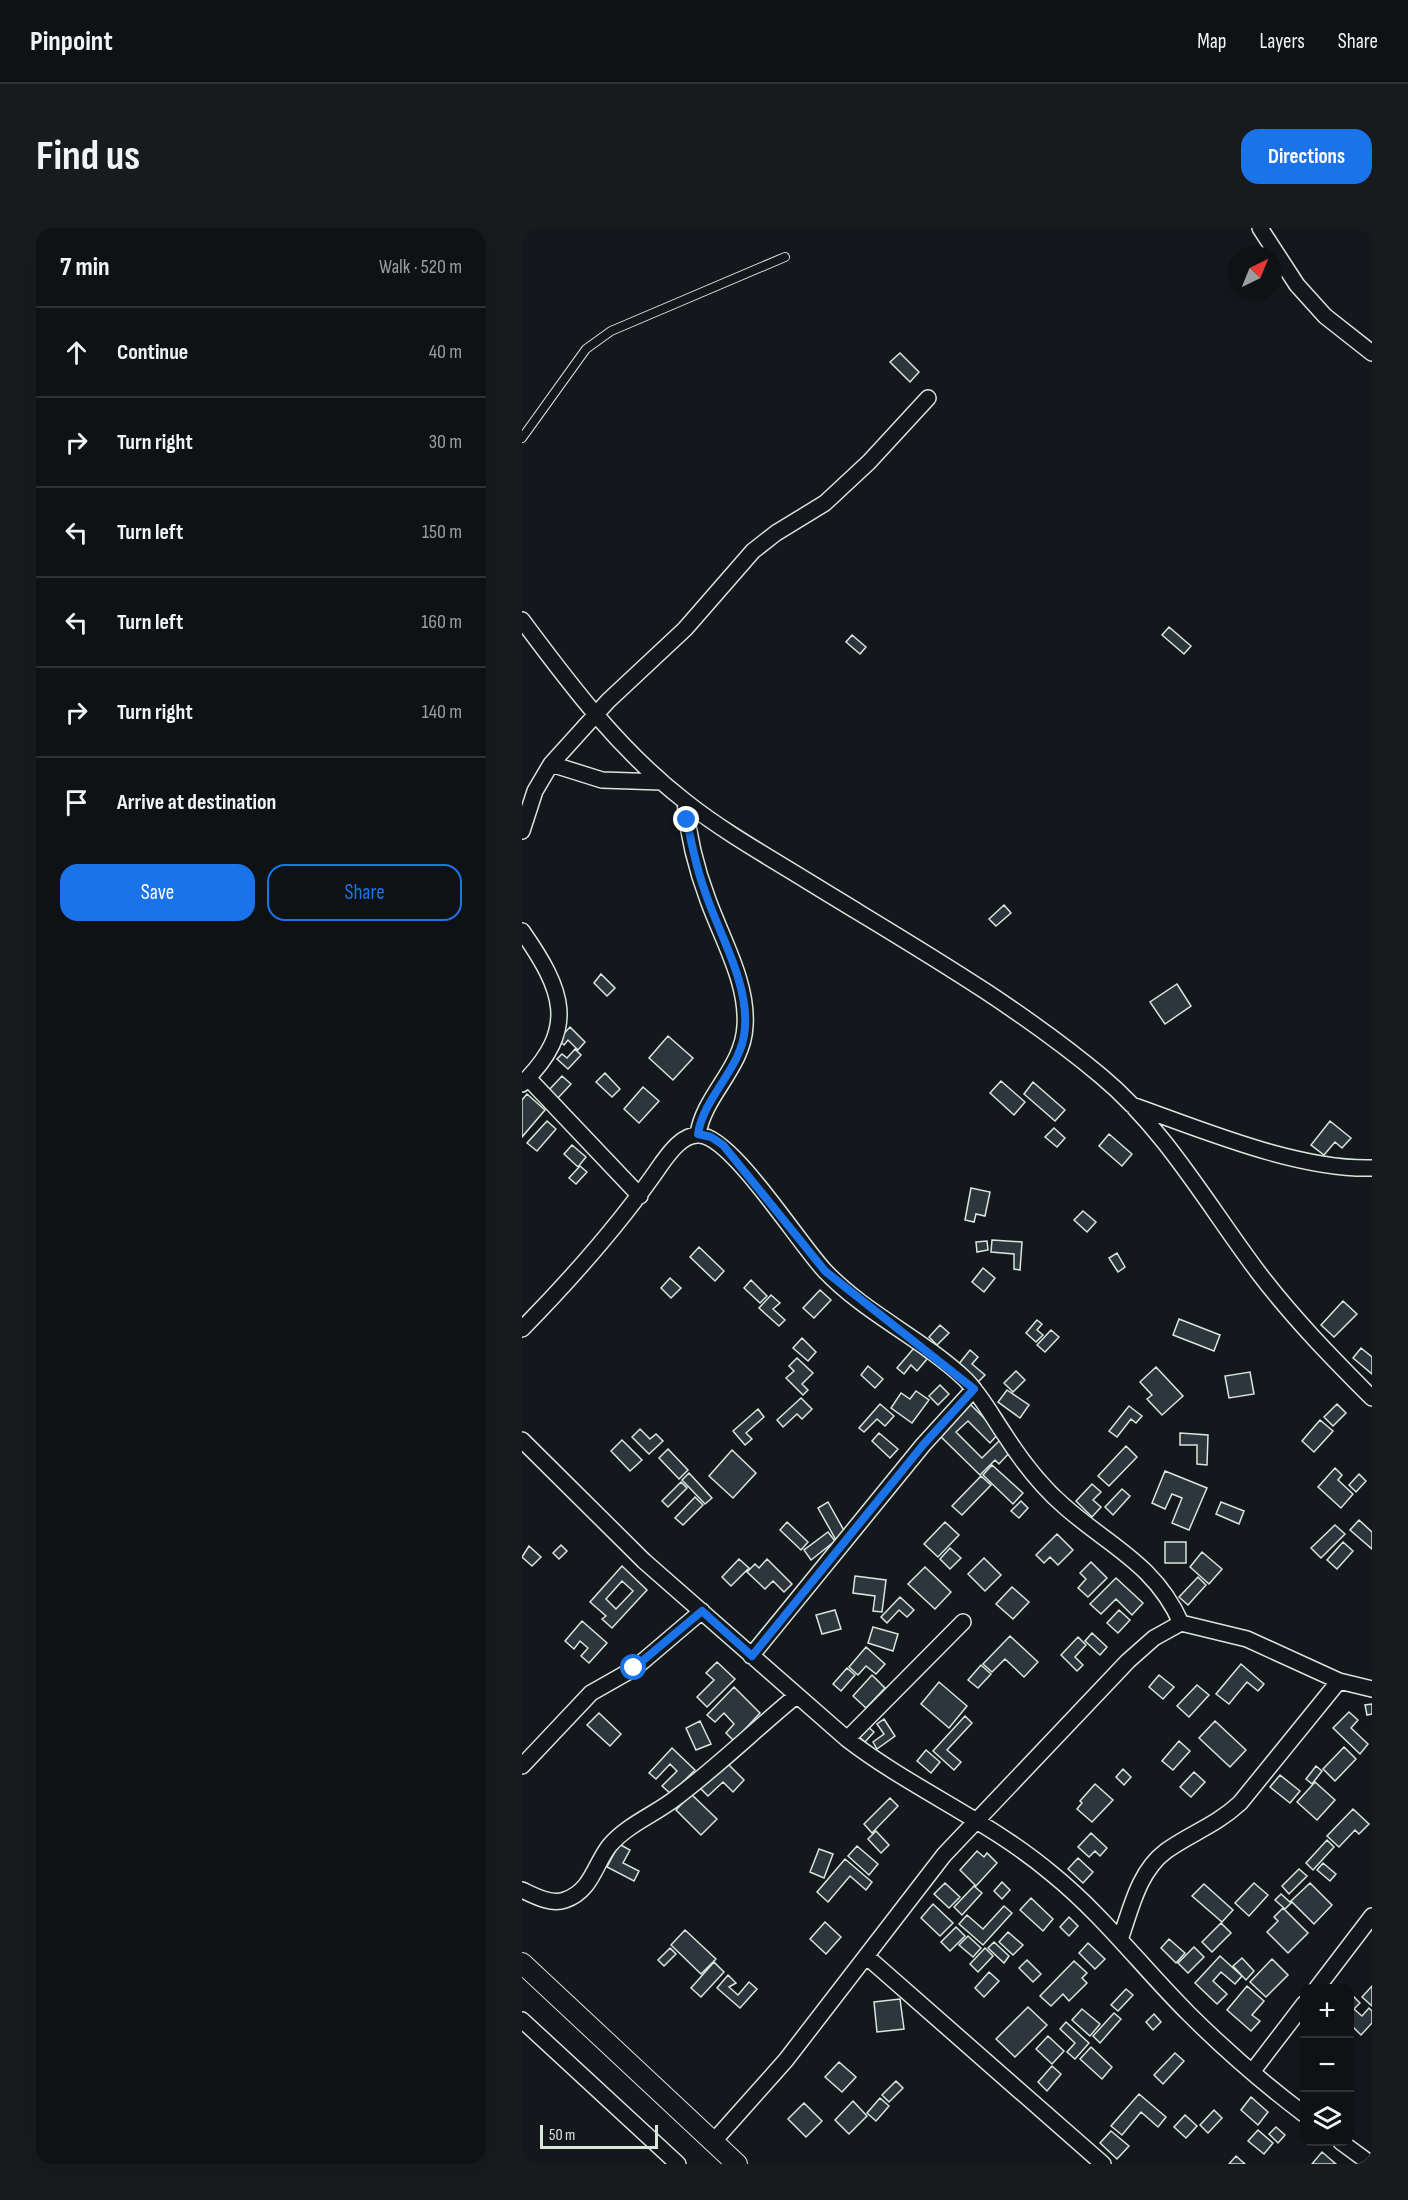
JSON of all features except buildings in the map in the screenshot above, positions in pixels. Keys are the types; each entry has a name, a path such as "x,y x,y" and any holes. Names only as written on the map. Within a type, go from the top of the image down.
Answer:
{"street":[{"path":"1260,228 1297,285 1318,308 1372,353"},
{"path":"522,831 535,791 551,764 623,686 685,629 753,551 776,533 825,503 869,462 928,398"},
{"path":"522,620 596,715 662,783 685,802 746,843 994,997 1074,1054 1129,1104 1171,1154 1273,1291 1300,1323 1372,1398"},
{"path":"551,764 602,780 662,783"},
{"path":"685,802 698,872 733,963 746,1026 735,1063 704,1116 698,1134"},
{"path":"522,931 557,992 561,1011 554,1042 545,1059 525,1081 640,1196"},
{"path":"1129,1104 1283,1154 1327,1164 1372,1168"},
{"path":"522,1329 601,1244 640,1196 666,1157 681,1141 698,1134 711,1137 723,1145 832,1277 885,1321 950,1367 974,1389 1040,1482 1063,1505 1125,1553 1162,1586 1181,1623"},
{"path":"752,1656 923,1445 974,1389"},
{"path":"522,1440 644,1561 847,1739 880,1765 977,1819 1052,1873 1121,1937 1186,2011 1252,2072 1300,2110"},
{"path":"522,1766 591,1693 634,1668 702,1611"},
{"path":"847,1739 963,1622"},
{"path":"713,2142 786,2060 944,1855 1128,1661 1154,1638 1181,1623 1247,1639 1339,1681 1372,1689"},
{"path":"1121,1937 1142,1881 1151,1866 1166,1851 1224,1818 1240,1803 1339,1681"},
{"path":"522,1890 550,1902 565,1901 580,1892 595,1874 609,1846 622,1833 680,1796 796,1696"},
{"path":"1321,1984 1372,1916"},
{"path":"866,1956 1102,2164"},
{"path":"522,1963 737,2164"},
{"path":"1252,2072 1300,2010"},
{"path":"522,2020 678,2164"},
{"path":"1346,2146 1371,2164"}],"lane":[{"path":"522,438 586,349 610,331 785,257"}],"route":[{"path":"634,1668 702,1611 752,1656 923,1445 974,1389 950,1367 885,1321 825,1271 723,1145 711,1137 698,1134 699,1125 735,1063 746,1026 733,963 698,872 687,820"}]}
